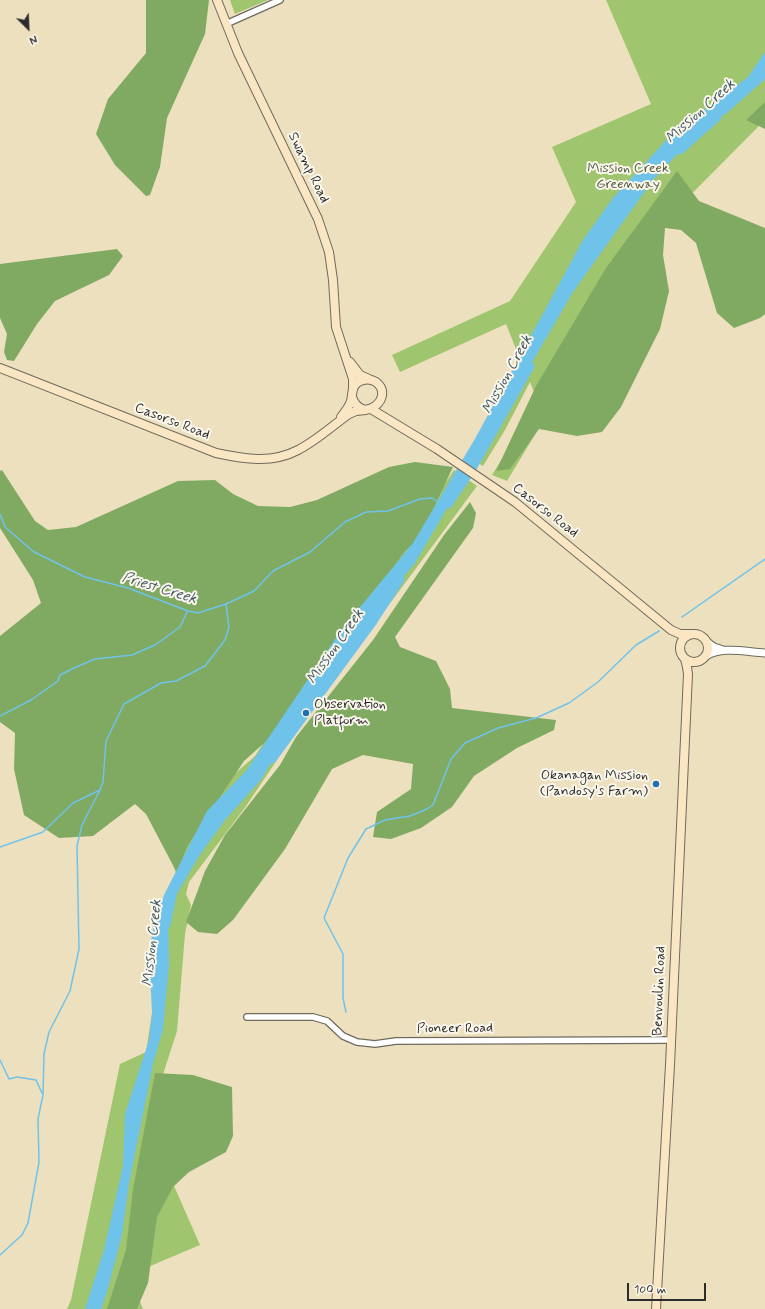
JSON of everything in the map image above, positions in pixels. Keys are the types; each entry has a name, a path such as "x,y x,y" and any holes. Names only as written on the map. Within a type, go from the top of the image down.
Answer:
{"main road":[{"name":"Swamp Road","path":"217,0 238,53 318,219 329,252 336,327 353,379 352,393"},
{"name":"Swamp Road","path":"346,356 360,375 371,380"},
{"name":"Casorso Road","path":"0,368 216,453 254,460 281,457 298,451 334,424 356,411 369,409 395,423 515,502 671,630 680,634 691,634"},
{"path":"362,380 371,380 379,385 382,394 379,404 369,409 357,406 352,393 358,382 362,380"},
{"name":"Casorso Road","path":"334,424 346,412 351,403 352,393"},
{"name":"Casorso Road","path":"381,399 385,410 395,423"},
{"name":"Casorso Road","path":"671,630 679,647"},
{"path":"688,674 698,661 706,656 708,651 707,642 700,635 691,634 683,638 679,647 680,652 685,659 689,661 698,661"},
{"name":"Benvoulin Road","path":"656,1309 671,1040 688,674 685,659"}],"street":[{"path":"226,24 280,0"},
{"path":"707,642 714,647 723,650 765,653"},
{"path":"706,656 712,652 723,650"},
{"name":"Pioneer Road","path":"247,1017 313,1018 327,1021 343,1036 357,1042 375,1044 396,1041 671,1040"}],"green space":[{"path":"146,0 209,0 205,34 167,118 160,167 150,195 146,196 115,165 96,134 108,99 146,53"},
{"path":"230,0 268,0 235,14"},
{"name":"Mission Creek Greenway","path":"606,0 765,0 765,118 756,129 629,257 551,408 507,481 492,475 538,401 530,382 505,430 483,466 469,457 520,359 506,324 400,372 392,355 510,301 576,202 552,147 651,104"},
{"path":"765,102 765,129 746,120"},
{"path":"677,171 699,201 765,228 765,314 760,318 734,328 717,313 696,243 681,230 665,228 663,255 669,291 660,329 621,407 602,432 577,436 539,429 510,469 496,471 536,386 606,268"},
{"path":"117,249 123,256 109,275 55,301 37,324 14,361 7,360 4,352 7,334 0,318 0,264"},
{"path":"415,462 453,467 419,539 405,551 280,729 244,761 187,847 177,873 146,814 135,804 93,836 59,838 24,815 14,769 15,733 0,722 0,636 41,603 33,580 0,528 0,471 2,470 35,521 48,530 76,527 178,481 215,480 233,494 258,506 290,507 317,500 389,467"},
{"path":"454,470 477,486 388,606 309,708 244,809 189,882 186,894 191,905 185,934 177,1031 157,1093 149,1129 200,1245 129,1275 143,1309 67,1309 71,1300 120,1064 146,1052 172,882 177,875 173,865 197,819 229,779 255,756 286,709 420,521"},
{"path":"470,502 476,513 473,528 395,637 400,647 436,661 450,689 452,708 556,720 554,730 517,748 474,776 452,807 421,828 391,839 373,837 377,812 411,789 413,764 363,755 332,769 285,849 233,920 217,934 198,932 186,922 205,871 225,835 280,765 296,737 373,640 444,535"},
{"path":"155,1073 193,1075 232,1087 233,1136 226,1152 189,1172 173,1187 157,1217 148,1283 137,1309 107,1309 126,1250 133,1189"}],"water":[{"name":"Mission Creek","path":"765,52 765,79 727,113 701,129 653,180 573,292 415,563 374,612 346,657 311,700 260,781 225,820 199,856 168,909 169,965 163,1029 153,1064 129,1183 122,1235 101,1309 85,1309 104,1250 123,1166 125,1114 149,1040 152,1013 149,952 155,918 165,893 207,811 246,771 342,629 413,543 476,437 583,240 613,198 671,135 748,77"}],"waterway":[{"name":"Mission Creek","path":"680,150 717,117"},
{"name":"Mission Creek","path":"448,504 471,470 530,366"},
{"name":"Priest Creek","path":"0,514 5,527 34,552 85,577 128,588 188,611 198,613 226,604 254,591 273,571 310,552 345,522 366,512 388,511 420,499 432,498 438,502"},
{"path":"682,617 765,559"},
{"name":"Mission Creek","path":"272,759 373,621 400,579"},
{"path":"0,1255 22,1235 28,1223 39,1162 38,1119 43,1095 44,1054 49,1032 70,991 79,949 77,846 82,825 103,782 106,741 124,704 161,683 176,681 205,666 225,640 229,627 226,604"},
{"path":"0,716 31,700 58,681 60,675 74,668 95,659 132,655 155,645 180,627 187,612"},
{"path":"346,1012 343,998 343,954 324,918 348,858 366,829 385,820 410,816 433,805 451,759 465,743 498,728 536,718 569,703 598,682 636,645 659,631"},
{"path":"0,847 43,832 73,803 100,790"},
{"name":"Mission Creek","path":"166,924 172,895"},
{"path":"0,1060 9,1079 17,1077 36,1080 42,1093"}],"place":[{"name":"Observation Platform","path":"306,713"},
{"name":"Okanagan Mission (Pandosy's Farm)","path":"656,784"}]}
